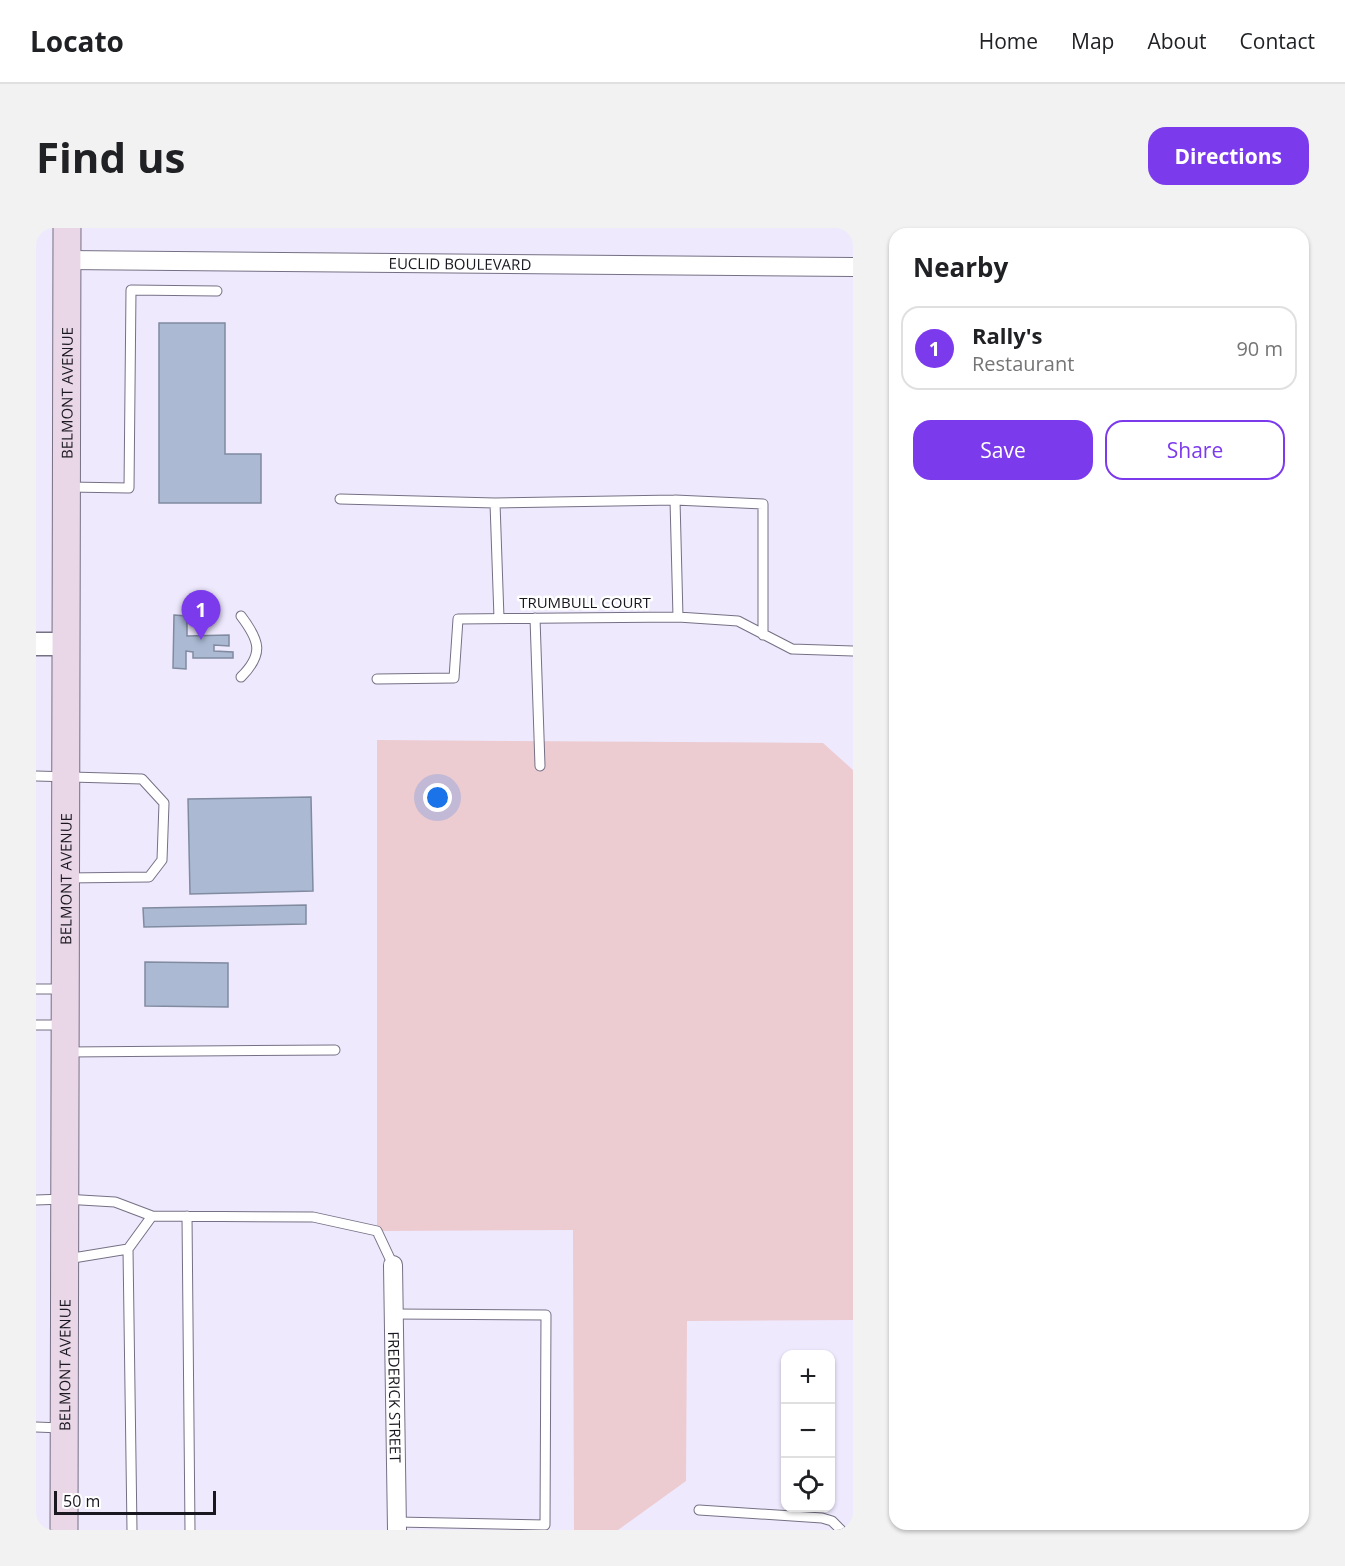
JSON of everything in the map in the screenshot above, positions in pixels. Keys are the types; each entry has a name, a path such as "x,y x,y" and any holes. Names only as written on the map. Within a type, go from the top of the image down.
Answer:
{"main road":[{"name":"BELMONT AVENUE","path":"64,1530 67,228"}],"street":[{"name":"EUCLID BOULEVARD","path":"67,260 853,267"},
{"path":"36,644 66,644"},
{"name":"FREDERICK STREET","path":"393,1265 397,1526"}],"lane":[{"path":"66,487 129,488 131,290 217,291"},
{"path":"340,499 495,503 675,500 763,504 763,635"},
{"path":"675,500 678,617"},
{"name":"TRUMBULL COURT","path":"495,503 499,618 678,617 738,621 792,649 853,651"},
{"path":"241,616 253,632 257,655 254,665 241,677"},
{"path":"377,679 454,678 458,619 499,618"},
{"path":"535,618 540,766"},
{"path":"36,776 142,779 164,802 162,860 148,877 65,878"},
{"path":"36,989 65,989"},
{"path":"36,1025 65,1039 335,1050"},
{"path":"36,1200 115,1202 152,1216 313,1217 377,1231 393,1265"},
{"path":"132,1530 128,1249 152,1216"},
{"path":"187,1216 190,1530"},
{"path":"64,1259 128,1249"},
{"path":"394,1314 546,1315 545,1525 397,1526"},
{"path":"36,1427 64,1428"},
{"path":"699,1510 822,1518 832,1521 841,1530"}],"shaded area":[{"path":"377,740 823,743 853,770 853,1320 687,1321 686,1481 618,1530 574,1530 573,1230 377,1231"}],"building":[{"path":"159,323 225,323 225,454 261,454 261,503 159,503"},
{"path":"174,615 187,616 187,636 229,635 229,646 214,645 214,651 233,652 233,658 193,658 193,652 186,651 186,669 173,668"},
{"path":"311,797 313,891 190,894 188,799"},
{"path":"306,905 306,924 144,927 143,908"},
{"path":"145,962 228,963 228,1007 145,1006"}],"place":[{"name":"Rally's","path":"201,640"}]}
